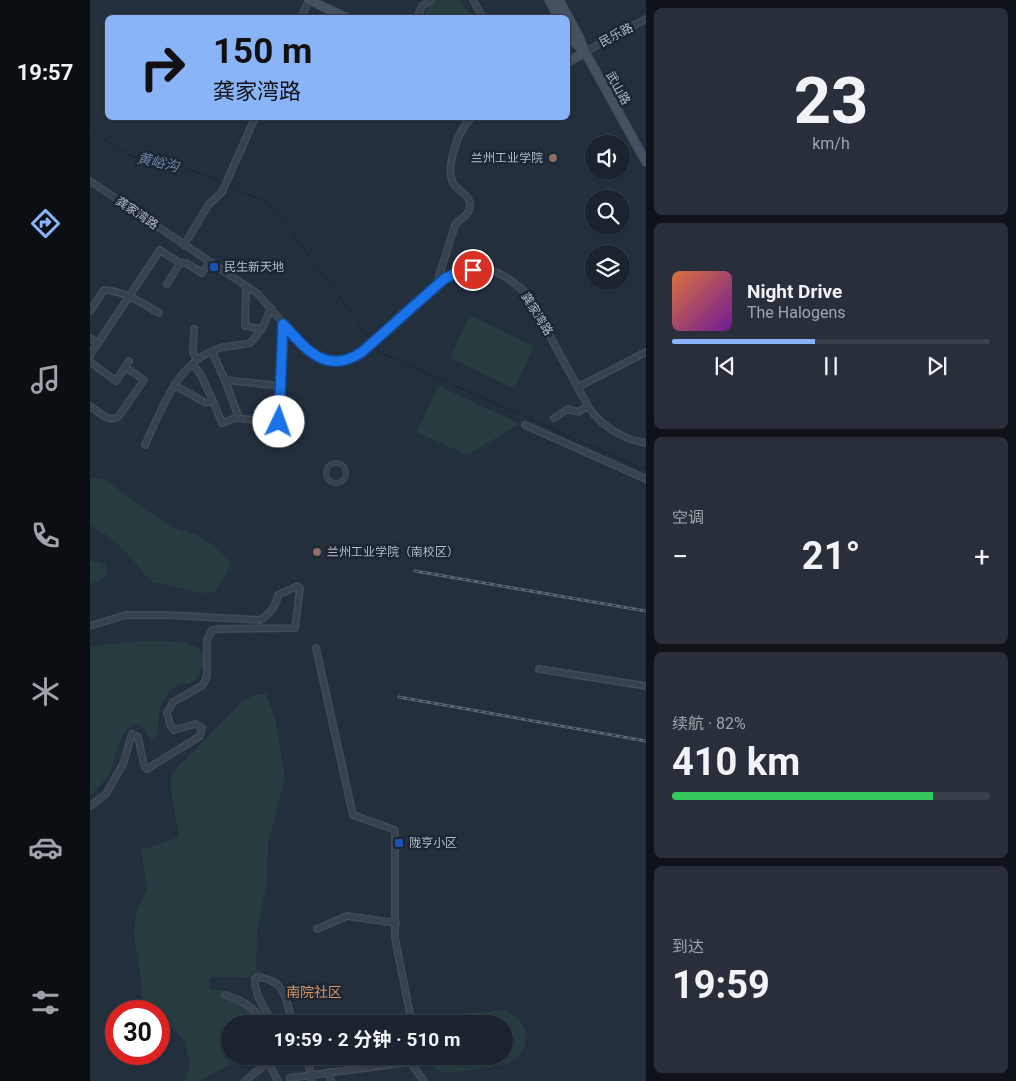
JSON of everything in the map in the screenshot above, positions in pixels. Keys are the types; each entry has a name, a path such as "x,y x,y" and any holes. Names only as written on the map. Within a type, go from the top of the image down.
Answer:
{"main road":[{"path":"309,0 341,15"},
{"path":"549,0 557,15"},
{"path":"559,0 567,15"},
{"path":"570,20 585,52"},
{"path":"570,37 585,52"},
{"path":"570,61 585,52"},
{"name":"武山路","path":"585,52 646,162"}],"street":[{"path":"302,15 309,0"},
{"path":"420,15 422,6 431,0"},
{"path":"473,0 481,15"},
{"name":"民乐路","path":"585,52 646,19"},
{"path":"184,245 209,204 222,192 254,120"},
{"path":"436,287 455,226 469,212 470,203 468,197 453,182 450,166 462,129 469,120"},
{"name":"龚家湾路","path":"90,181 258,294 283,324 316,355 329,362 338,362 354,357 368,347 444,279 454,274 473,270 498,272 508,278 528,296 588,406 598,420 618,434 646,443"},
{"path":"90,355 160,250 180,263 186,264 202,273 210,262"},
{"path":"167,284 180,263"},
{"path":"246,286 245,326 262,329"},
{"path":"90,312 104,290 112,290 130,296 159,314"},
{"path":"145,445 174,385 194,362 220,348 250,344 262,329 271,308"},
{"path":"194,328 194,362 222,423 235,418 279,422 283,324"},
{"path":"90,338 98,344"},
{"path":"212,352 240,418"},
{"path":"578,387 646,352"},
{"path":"90,362 116,381 129,361"},
{"path":"90,406 109,419 119,416 144,380 125,367"},
{"path":"225,380 281,386"},
{"path":"174,385 206,403 213,401"},
{"path":"554,418 568,409 578,412 588,406"},
{"path":"525,425 646,479"},
{"path":"337,462 344,466 346,474 343,481 335,484 328,480 326,472 329,465 337,462"},
{"path":"90,626 126,615 167,615 260,620 270,614 278,595 297,586 300,588 295,628 212,630 207,640 207,676 203,685 173,702 167,713 174,730 195,724 202,728 200,736 147,768 144,765 138,737 132,734 123,764 106,794 90,806"},
{"path":"316,648 353,815 395,830 395,938 410,1015"},
{"path":"539,669 646,686"},
{"path":"317,929 346,916 396,924"},
{"path":"268,1015 255,986 255,980 258,977 278,983 286,997 290,1015"},
{"path":"226,995 240,999 252,1007 259,1015"},
{"path":"245,1081 263,1065"},
{"path":"272,1065 278,1081"},
{"path":"309,1065 311,1078"},
{"path":"290,1078 311,1078 329,1072 373,1065"},
{"path":"414,1065 424,1081"},
{"path":"329,1072 330,1081"}],"green space":[{"path":"435,0 461,0 471,15 425,14 430,3"},
{"path":"470,315 534,346 514,389 450,358"},
{"path":"438,386 520,424 467,455 417,432"},
{"path":"90,479 105,480 171,527 197,535 215,546 230,561 227,574 214,592 200,593 153,582 115,542 101,531 90,526"},
{"path":"90,560 106,565 108,571 105,577 90,585"},
{"path":"145,641 181,643 198,648 203,654 204,661 201,670 193,681 176,686 164,699 160,709 157,736 152,740 139,723 132,725 127,730 119,744 108,775 90,796 90,646"},
{"path":"256,694 266,694 276,722 285,779 268,842 267,882 257,934 256,968 268,976 247,978 211,977 209,988 226,991 259,1008 259,1015 221,1015 221,1065 229,1065 200,1081 185,1081 190,1063 184,1039 170,1026 170,1000 142,999 139,963 134,936 136,914 147,889 141,850 179,837 172,798 172,773 243,701"},
{"path":"505,1011 514,1015 523,1025 526,1038 525,1045 518,1057 513,1061 513,1015 452,1015"},
{"path":"430,1065 500,1065 465,1071 446,1072 435,1069"}],"waterway":[{"name":"黄峪沟","path":"90,129 113,146 138,159 175,164 224,183"},
{"path":"227,185 266,202 287,226 371,340"},
{"path":"373,343 379,352 646,470"}],"railway":[{"path":"415,571 646,611"},
{"path":"399,697 646,741"}],"place":[{"name":"兰州工业学院","path":"553,158"},
{"name":"民生新天地","path":"214,267"},
{"name":"兰州工业学院（南校区）","path":"317,552"},
{"name":"陇亨小区","path":"399,843"}],"district":[{"name":"南院社区","path":"314,992"}],"route":[{"path":"279,422 283,324 316,355 329,362 346,360 362,352 444,279 454,274 473,270"}]}
